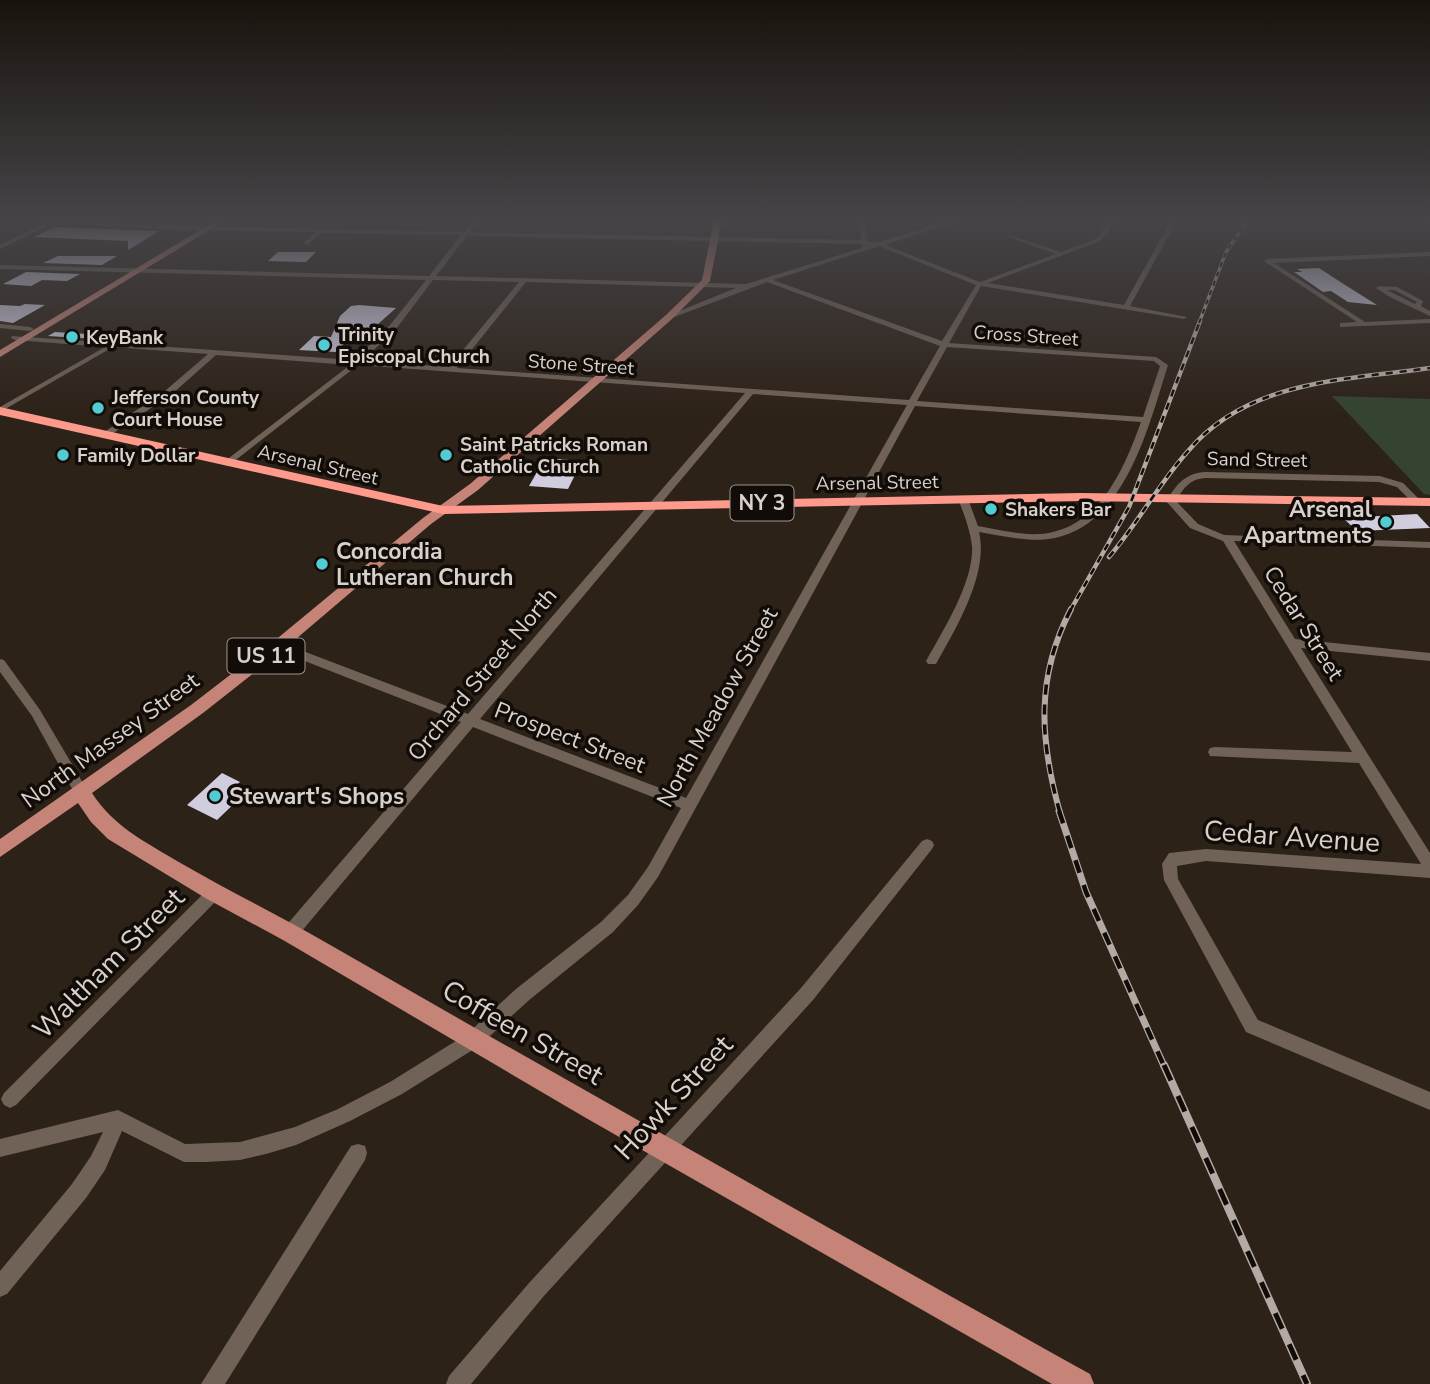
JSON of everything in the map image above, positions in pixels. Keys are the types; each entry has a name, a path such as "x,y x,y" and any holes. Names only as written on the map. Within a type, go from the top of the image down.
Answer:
{"highway":[{"name":"Arsenal Street","path":"0,410 443,510 1081,497 1427,502"}],"main road":[{"path":"0,354 20,339 112,285"},
{"name":"US 11","path":"443,510 474,487 594,380 670,317 702,285"},
{"path":"0,346 20,339 30,329 106,288"},
{"name":"North Massey Street","path":"0,849 197,709 443,510"},
{"name":"Coffeen Street","path":"81,792 97,817 114,833 214,893 290,933 664,1148 1055,1378 1080,1384"}],"street":[{"path":"228,463 355,364 393,327 425,285"},
{"path":"450,371 520,285"},
{"path":"726,285 746,286"},
{"path":"670,317 703,301 750,285"},
{"name":"Cross Street","path":"781,285 945,345 1127,357"},
{"name":"North Meadow Street","path":"473,1040 522,995 607,927 633,900 653,872 980,285"},
{"path":"984,285 1184,317"},
{"path":"1126,307 1138,285"},
{"path":"1303,285 1364,324"},
{"path":"1417,306 1421,302 1395,288 1379,288 1401,303 1417,306 1430,314"},
{"path":"1343,325 1430,321"},
{"path":"0,326 30,329"},
{"name":"Stone Street","path":"20,339 1146,420"},
{"path":"0,410 111,346"},
{"path":"106,435 169,392 214,354"},
{"path":"974,528 1040,537 1056,535 1091,518 1110,494 1129,460 1146,420 1164,365 1156,359 1127,357"},
{"name":"Orchard Street North","path":"290,933 750,392"},
{"name":"Sand Street","path":"1227,539 1202,530 1180,514 1171,501 1182,481 1188,477 1206,475 1380,479 1400,485 1427,502"},
{"path":"932,661 951,625 976,562 974,528 963,499"},
{"name":"Cedar Street","path":"1227,539 1430,545"},
{"name":"Cedar Street","path":"1227,539 1430,868"},
{"path":"1292,643 1430,657"},
{"name":"Prospect Street","path":"278,646 691,806"},
{"name":"Coffeen Street","path":"0,663 36,713 81,792"},
{"path":"1215,752 1363,758"},
{"name":"Howk Street","path":"457,1384 536,1290 807,994 927,845"},
{"name":"Cedar Avenue","path":"1430,868 1206,855 1174,858 1169,864 1171,880 1252,1026 1430,1101"},
{"name":"Waltham Street","path":"10,1099 214,893"},
{"path":"0,1148 118,1119 184,1153 240,1151 296,1136 344,1115 396,1088 473,1040"},
{"path":"0,1287 79,1191 97,1163 118,1119"},
{"path":"212,1384 358,1153"}],"green space":[{"path":"1332,396 1430,399 1430,495 1424,494"}],"building":[{"path":"1312,285 1345,285 1377,305 1348,302 1331,291 1323,292"},
{"path":"0,305 45,305 13,323 0,321"},
{"path":"351,306 396,308 368,333 356,332 336,352 299,350 314,336 331,337 340,316"},
{"path":"55,332 103,335 96,339 48,336"},
{"path":"545,458 582,461 568,489 529,486"},
{"name":"Arsenal Apartments","path":"1417,514 1430,528 1357,531 1343,518"},
{"name":"Stewart's Shops","path":"222,773 240,782 227,793 239,799 217,820 187,805"}],"railway":[{"path":"1199,323 1214,285"},
{"path":"1070,610 1129,507 1200,321"},
{"path":"1109,557 1189,450 1213,427 1240,409 1269,396 1300,387 1430,368"},
{"path":"1060,813 1048,760 1044,710 1051,660 1070,610"},
{"path":"1059,811 1086,892 1164,1066"},
{"path":"1164,1065 1307,1384"}],"place":[{"name":"KeyBank","path":"72,337"},
{"name":"Trinity Episcopal Church","path":"324,345"},
{"name":"Jefferson County Court House","path":"98,408"},
{"name":"Family Dollar","path":"63,455"},
{"name":"Saint Patricks Roman Catholic Church","path":"446,455"},
{"name":"Shakers Bar","path":"991,509"},
{"name":"Arsenal Apartments","path":"1386,522"},
{"name":"Concordia Lutheran Church","path":"322,564"},
{"name":"Stewart's Shops","path":"215,796"}]}
